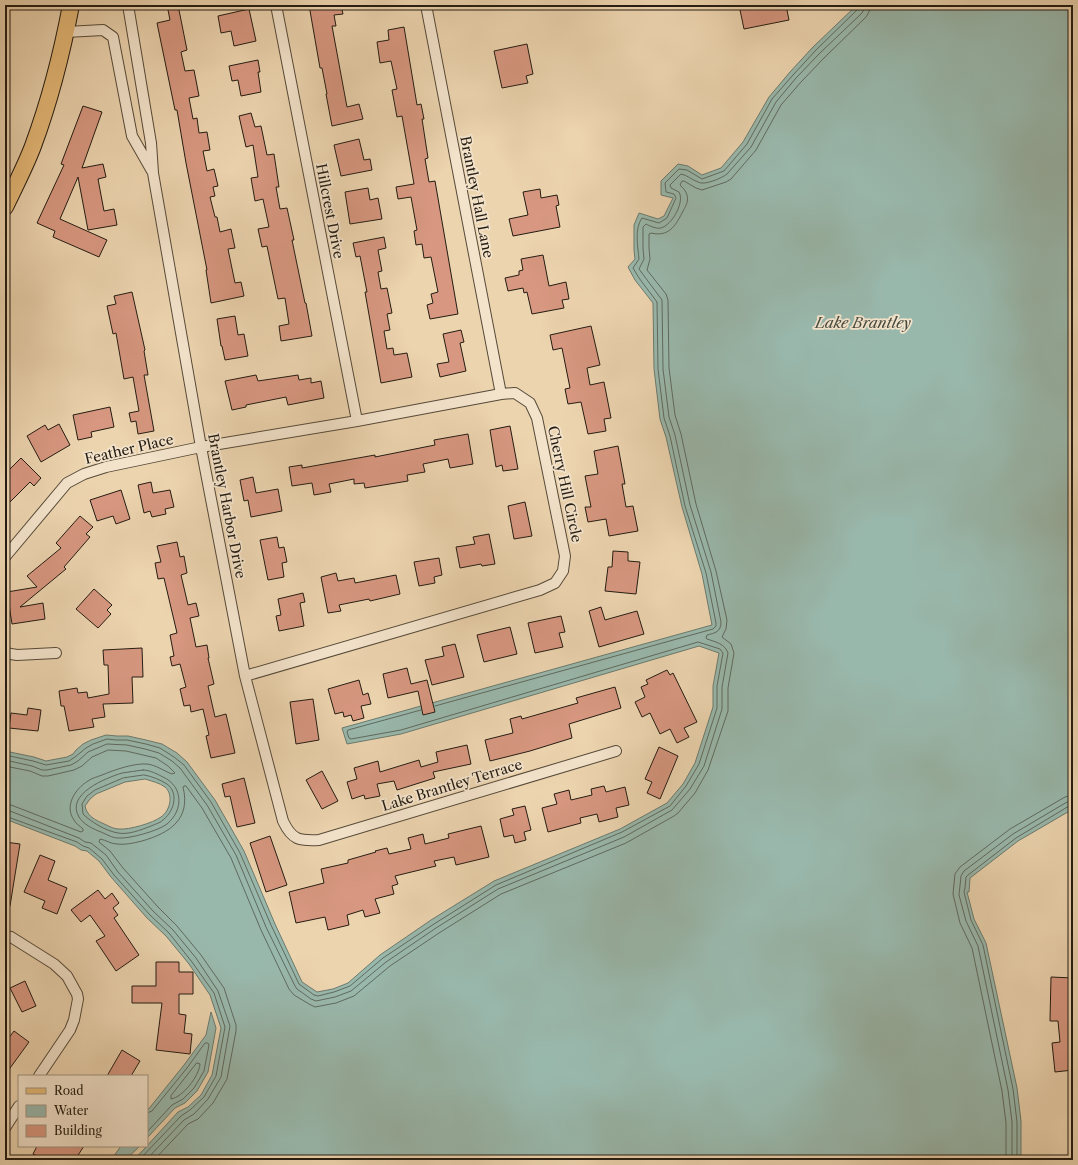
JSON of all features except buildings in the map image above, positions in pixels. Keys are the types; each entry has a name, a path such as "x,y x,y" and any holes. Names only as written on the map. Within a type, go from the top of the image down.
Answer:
{"main road":[{"path":"5,207 20,177 44,117 54,83 71,5"}],"street":[{"name":"Brantley Harbor Drive","path":"128,5 151,143 153,172 201,447 245,676 283,821 287,830 296,838"},
{"name":"Hillcrest Drive","path":"276,5 357,421"},
{"name":"Brantley Hall Lane","path":"426,5 501,394"},
{"name":"Brantley Harbor Drive","path":"66,32 103,30 113,37 132,136 153,172"},
{"name":"Cherry Hill Circle","path":"201,447 357,421 501,394 515,393 530,403 537,418 565,556 563,571 555,583 540,590 245,676"},
{"name":"Feather Place","path":"5,557 67,483 84,474 106,467 201,447"},
{"path":"5,653 17,655 56,653"},
{"name":"Lake Brantley Terrace","path":"296,838 306,841 320,840 616,751"},
{"path":"5,936 11,937 54,964 67,976 77,994 78,999 74,1020 70,1030 40,1075"},
{"path":"5,1128 18,1108"}],"water":[{"name":"Lake Brantley","path":"857,5 1073,5 1073,809 1018,841 970,878 969,892 967,892 974,919 986,943 1017,1088 1021,1121 1021,1160 134,1160 146,1147 148,1147 148,1145 178,1112 188,1107 201,1095 212,1075 221,1028 210,995 189,964 166,936 147,918 111,877 99,861 87,851 81,850 75,846 5,819 5,751 46,761 67,757 73,754 83,744 106,735 128,736 162,744 177,753 187,762 215,800 244,851 275,924 302,982 317,992 333,989 348,983 380,955 431,920 494,881 620,829 667,803 683,784 695,763 713,707 713,686 719,653 699,646 401,734 347,744 342,728 712,625 702,574 682,507 666,437 660,419 654,369 653,303 635,280 628,267 635,259 634,225 639,213 658,219 664,216 673,198 661,195 661,181 678,164 688,166 702,175 721,168 743,142 769,97 813,47","holes":["145,779 158,783 168,790 170,798 169,807 161,817 147,824 117,829 96,820 87,812 85,806 96,794 125,782"]},
{"path":"211,1012 216,1028 208,1072 197,1091 185,1103 175,1108 148,1137 148,1110 206,1035"},
{"path":"120,1147 139,1147 125,1160 111,1160"}]}
